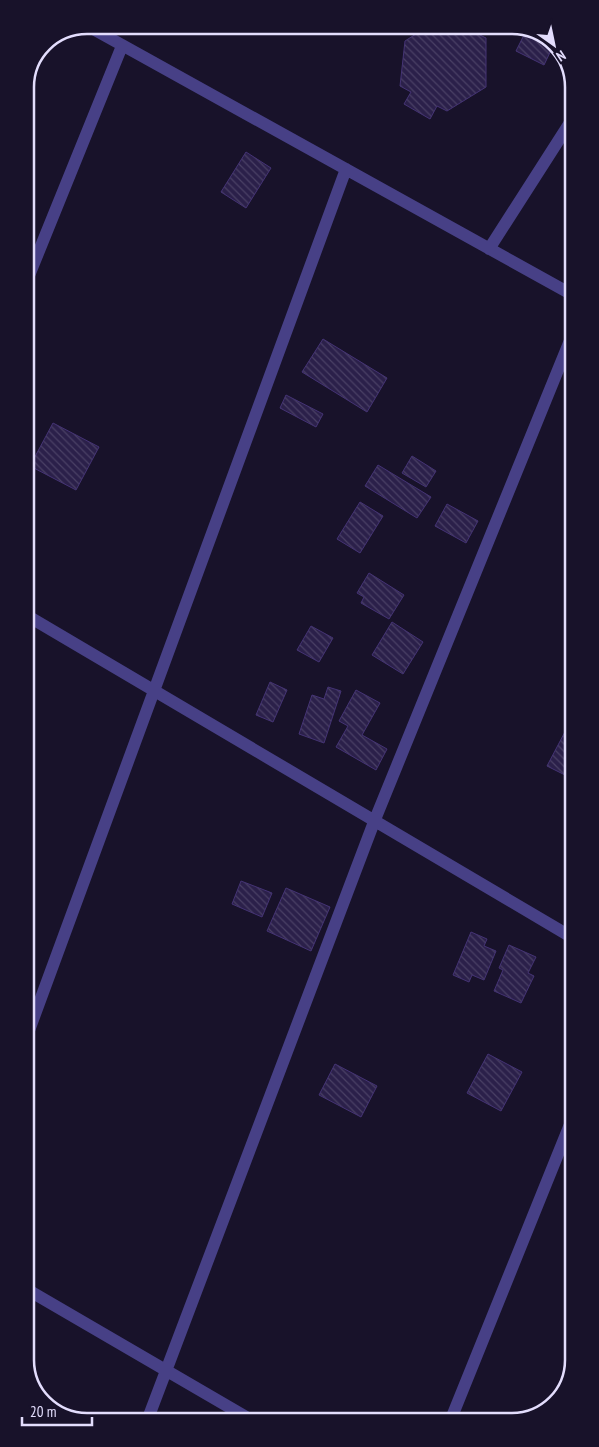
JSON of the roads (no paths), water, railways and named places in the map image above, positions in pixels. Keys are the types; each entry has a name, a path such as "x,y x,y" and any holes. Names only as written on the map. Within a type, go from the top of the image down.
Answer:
{"street":[{"path":"101,34 565,291"},
{"path":"34,263 122,46"},
{"path":"490,249 565,130"},
{"path":"34,1017 346,169"},
{"path":"150,1413 374,822 565,355"},
{"path":"34,620 565,933"},
{"path":"453,1413 565,1137"},
{"path":"34,1293 239,1413"}]}
